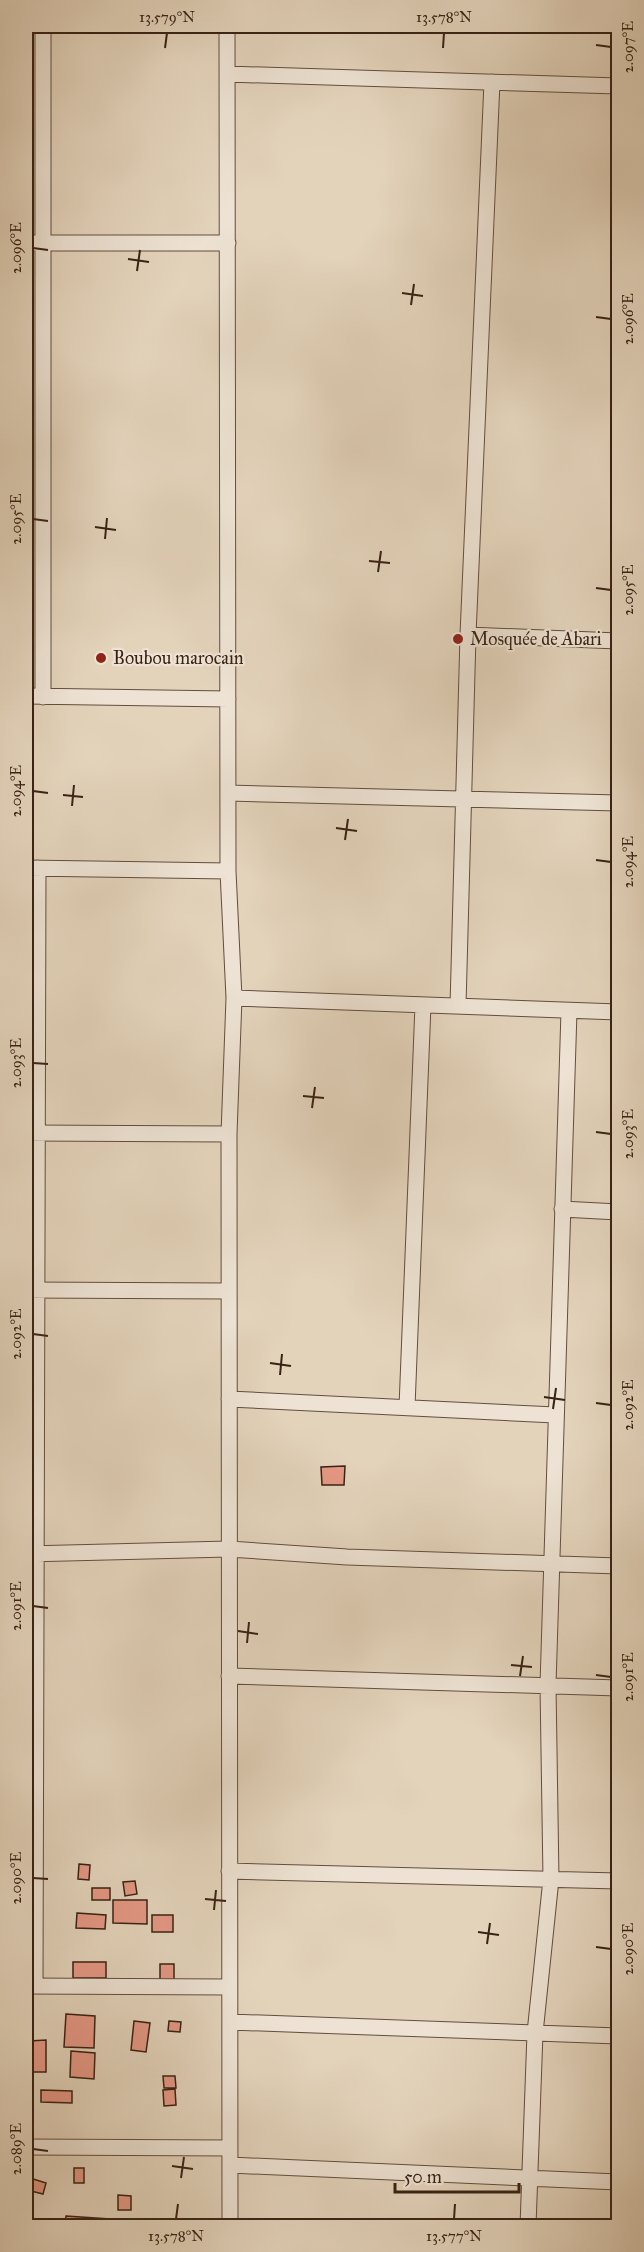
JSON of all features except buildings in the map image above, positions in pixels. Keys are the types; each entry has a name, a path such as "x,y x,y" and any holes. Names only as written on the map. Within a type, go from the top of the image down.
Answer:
{"street":[{"path":"43,26 43,697"},
{"path":"228,26 228,872 234,998 229,1134 230,2226"},
{"path":"228,74 618,86"},
{"path":"458,1006 468,635 492,82"},
{"path":"26,243 228,243"},
{"path":"468,635 618,641"},
{"path":"26,696 228,699"},
{"path":"228,793 618,803"},
{"path":"228,872 32,868 30,1986 229,1987"},
{"path":"234,998 618,1012"},
{"path":"407,1407 423,1005"},
{"path":"528,2226 535,2033 551,1879 548,1685 569,1011"},
{"path":"31,1133 229,1134"},
{"path":"562,1209 618,1212"},
{"path":"31,1290 229,1291"},
{"path":"229,1399 555,1415"},
{"path":"31,1554 229,1549 295,1555 618,1566"},
{"path":"229,1676 618,1688"},
{"path":"229,1871 618,1881"},
{"path":"230,2022 618,2036"},
{"path":"26,2147 230,2148"},
{"path":"230,2165 618,2182"}],"place":[{"name":"Mosquée de Abari","path":"458,639"},
{"name":"Boubou marocain","path":"101,658"}]}
